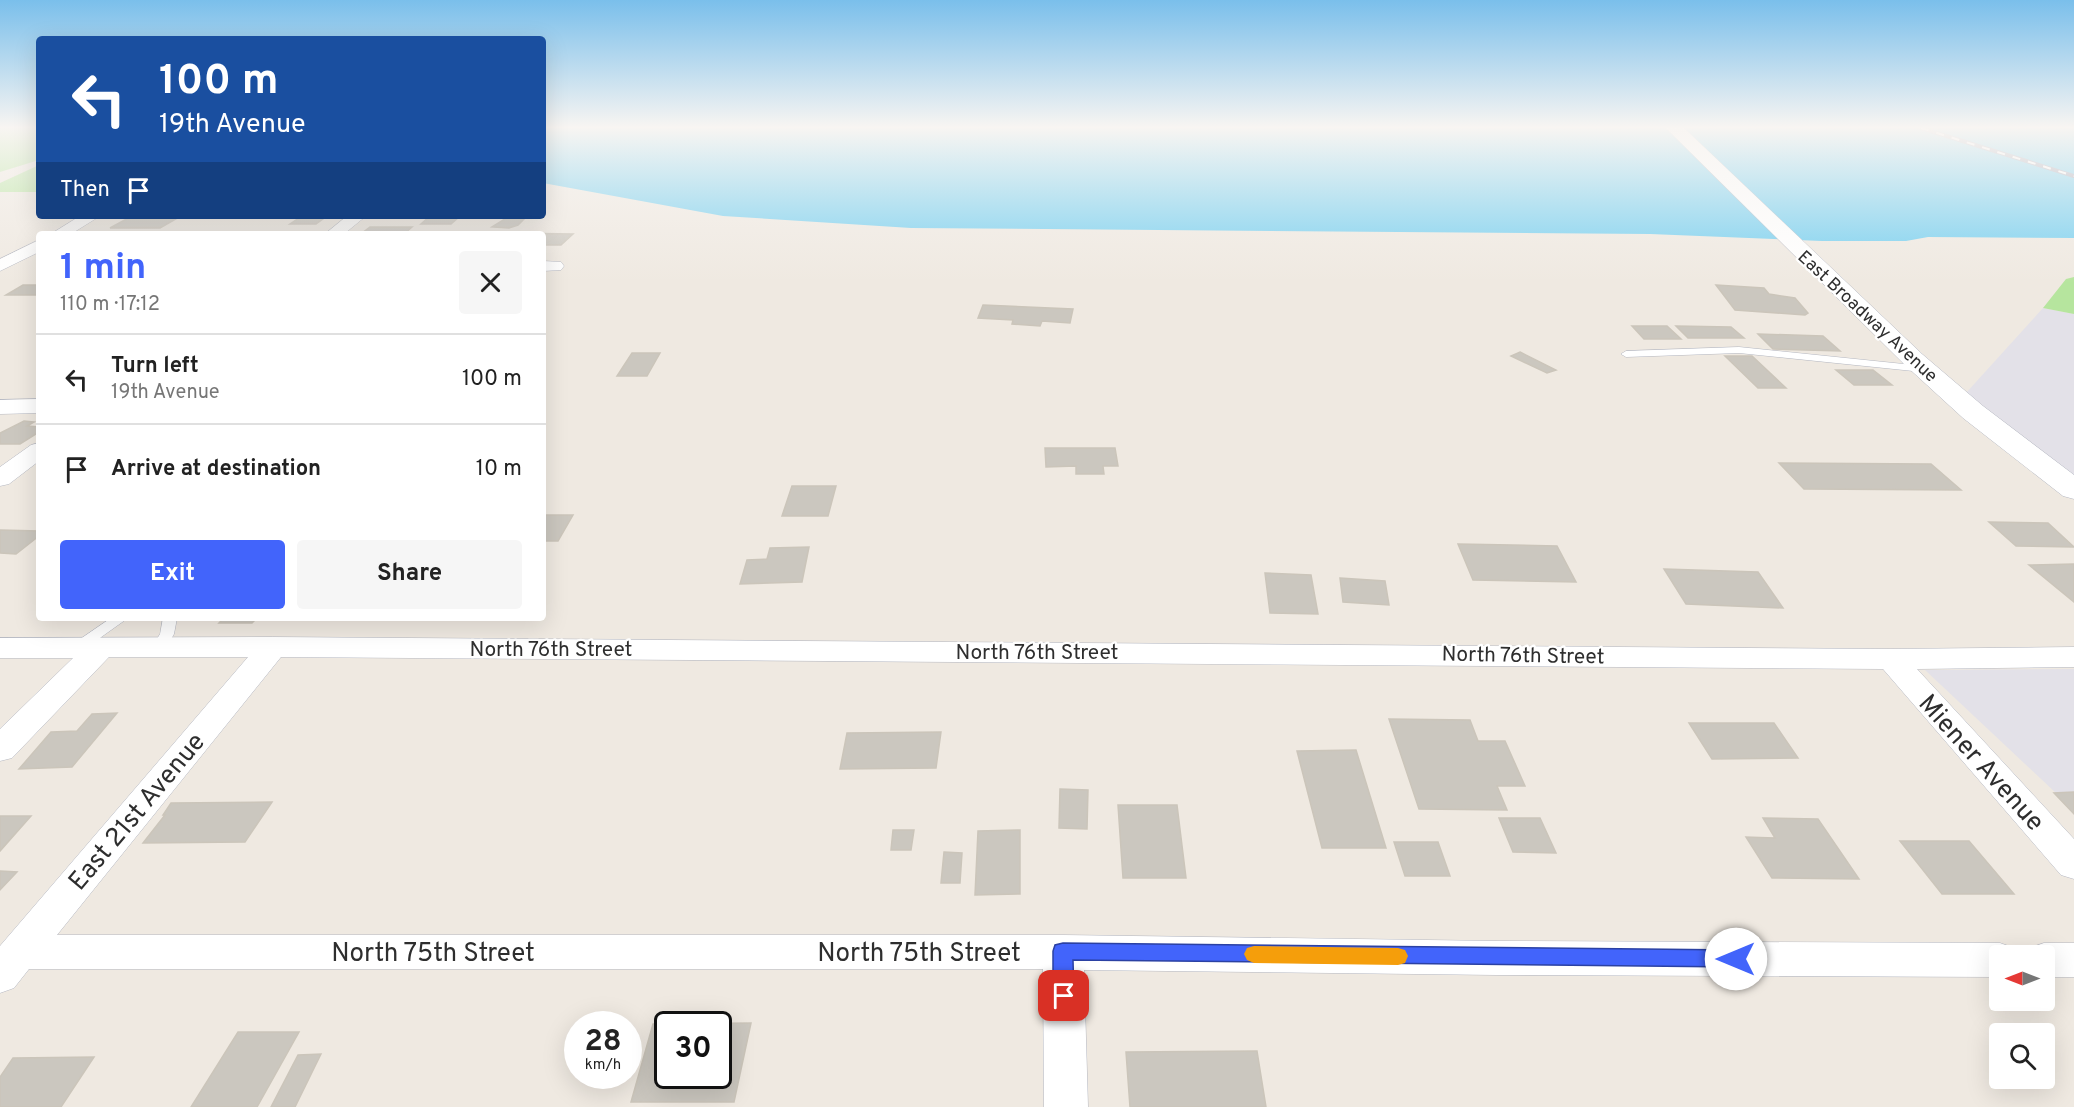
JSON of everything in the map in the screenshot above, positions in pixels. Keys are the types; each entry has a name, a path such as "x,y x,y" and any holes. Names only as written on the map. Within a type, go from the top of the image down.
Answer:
{"main road":[{"name":"East Broadway Avenue","path":"1727,180 1923,369 1973,412 2074,490"}],"street":[{"path":"64,231 86,219"},
{"path":"337,231 354,219"},
{"path":"0,266 36,247"},
{"path":"0,266 36,267"},
{"path":"0,407 36,406"},
{"path":"0,479 36,452"},
{"path":"0,749 90,647"},
{"name":"North 76th Street","path":"0,648 273,647 1891,659 2074,657"},
{"name":"East 21st Avenue","path":"10,964 273,647"},
{"name":"Miener Avenue","path":"1891,659 2074,864"},
{"path":"1063,951 1066,1107"},
{"name":"North 75th Street","path":"10,964 1063,951 1497,958 1989,960"},
{"path":"2055,960 2074,960"}],"lane":[{"path":"1626,354 1739,350 1923,369"},
{"path":"90,647 118,621"},
{"path":"160,647 167,634 169,621"}],"shaded area":[{"path":"2043,308 2074,314 2074,476 1966,393"},
{"path":"2074,669 2074,810 1925,670"}],"green space":[{"path":"7,180 36,180 36,192 0,192 0,183"},
{"path":"2074,277 2074,314 2043,308 2066,279"}],"water":[{"path":"546,180 2074,180 2074,238 1928,237 1906,241 1822,241 1650,234 911,228 723,216 546,184"}],"building":[{"path":"126,219 176,219 160,228 110,228"},
{"path":"298,219 323,219 316,224 290,224"},
{"path":"427,219 457,219 451,224 421,224"},
{"path":"505,219 524,219 518,225 509,228 492,227"},
{"path":"370,227 412,227 407,231 365,231"},
{"path":"546,234 573,234 561,245 546,245"},
{"path":"23,285 36,285 36,295 6,295"},
{"path":"1716,285 1764,288 1769,294 1795,298 1808,313 1805,315 1735,310"},
{"path":"983,305 1073,309 1070,323 1042,321 1040,326 1012,324 1013,320 978,318"},
{"path":"1632,326 1667,326 1681,339 1644,339"},
{"path":"1676,326 1731,327 1744,338 1688,338"},
{"path":"1758,334 1823,336 1840,351 1773,349"},
{"path":"1520,352 1556,370 1547,373 1511,356"},
{"path":"632,353 660,353 647,376 617,376"},
{"path":"1725,356 1752,356 1786,388 1758,388"},
{"path":"1836,370 1873,370 1892,385 1854,385"},
{"path":"24,421 34,422 27,426 36,427 36,434 20,444 0,444 0,433"},
{"path":"1045,448 1115,448 1118,466 1103,466 1104,474 1076,474 1076,466 1046,467"},
{"path":"1779,463 1931,464 1961,490 1804,489"},
{"path":"792,486 836,486 828,516 782,516"},
{"path":"546,515 573,515 558,541 546,541"},
{"path":"1989,522 2048,523 2074,547 2016,546"},
{"path":"0,530 36,531 36,538 16,554 0,553"},
{"path":"1458,544 1557,546 1576,582 1473,580"},
{"path":"809,547 802,582 740,584 747,560 767,559 770,548"},
{"path":"2074,564 2074,602 2029,565"},
{"path":"1664,569 1758,572 1783,608 1686,604"},
{"path":"1265,573 1311,575 1318,614 1270,613"},
{"path":"1340,578 1385,581 1389,605 1343,602"},
{"path":"221,621 254,621 252,623 219,623"},
{"path":"117,713 72,767 19,769 51,732 77,731 92,714"},
{"path":"1389,719 1470,720 1478,741 1505,741 1525,786 1497,786 1507,810 1419,809"},
{"path":"1689,723 1774,723 1798,758 1712,759"},
{"path":"941,732 936,768 840,769 847,733"},
{"path":"1356,750 1386,848 1322,848 1297,751"},
{"path":"1060,789 1088,790 1087,829 1059,828"},
{"path":"2074,792 2074,814 2054,793"},
{"path":"272,802 245,842 143,843 165,815 163,815 171,803"},
{"path":"1118,805 1177,805 1186,878 1123,878"},
{"path":"0,816 31,816 0,851"},
{"path":"1499,818 1540,818 1556,853 1513,852"},
{"path":"1763,818 1818,819 1859,879 1772,878 1746,837 1775,838"},
{"path":"893,830 914,830 911,850 891,850"},
{"path":"1020,830 1020,894 975,895 978,831"},
{"path":"1900,841 1969,841 2014,894 1942,894"},
{"path":"1394,842 1438,842 1450,876 1405,876"},
{"path":"944,852 962,853 960,883 941,883"},
{"path":"0,871 17,872 0,890"},
{"path":"732,1023 751,1023 734,1102 631,1102 635,1089 642,1089 642,1063 654,1024 654,1089 732,1089"},
{"path":"238,1032 299,1032 257,1107 191,1107"},
{"path":"1257,1051 1266,1107 1130,1107 1126,1052"},
{"path":"321,1054 295,1107 271,1107 298,1055"},
{"path":"94,1057 61,1107 0,1107 0,1077 13,1058"}],"slow traffic":[{"path":"1254,954 1398,956"}],"route":[{"path":"1064,996 1063,951 1497,958 1736,959"}]}
